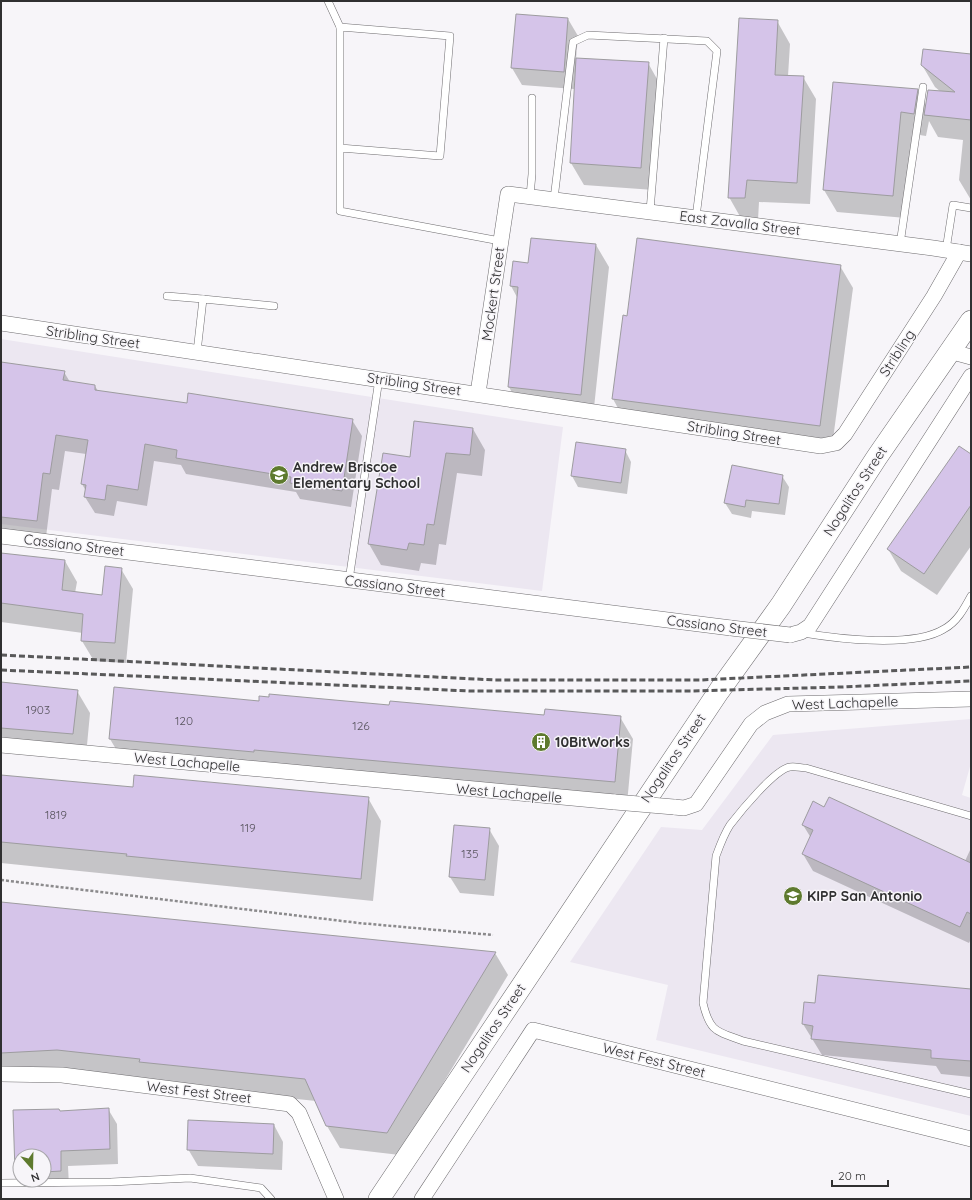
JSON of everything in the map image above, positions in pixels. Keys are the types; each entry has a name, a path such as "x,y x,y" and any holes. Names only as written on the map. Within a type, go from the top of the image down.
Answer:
{"main road":[{"name":"Nogalitos Street","path":"379,1199 719,691 781,605 877,457 971,321"}],"street":[{"name":"East Zavalla Street","path":"508,194 650,211 959,252"},
{"name":"Mockert Street","path":"478,394 508,194"},
{"name":"Stribling","path":"826,445 836,443 845,434 934,296 959,252"},
{"name":"Stribling Street","path":"1,323 821,446 826,445"},
{"path":"949,351 971,357"},
{"path":"796,634 810,626 971,376"},
{"name":"Cassiano Street","path":"1,536 731,628 796,634"},
{"name":"West Lachapelle","path":"1,745 684,808 696,804 751,724 765,713 788,704 971,699"},
{"name":"West Fest Street","path":"422,1199 533,1030 971,1139"},
{"name":"West Fest Street","path":"1,1074 62,1075 290,1104 299,1113 336,1199"}],"lane":[{"path":"328,1 340,27 340,211 500,241"},
{"path":"340,27 450,36 440,156 340,148"},
{"path":"554,199 573,42 588,35 707,41 717,51 696,218"},
{"path":"650,211 664,38"},
{"path":"900,244 923,87"},
{"path":"530,196 532,174 532,98"},
{"path":"959,252 953,205 971,208"},
{"path":"167,296 274,306"},
{"path":"197,352 203,299"},
{"path":"349,580 379,379"},
{"path":"796,634 870,640 920,638 944,629 954,622 963,612 971,596"},
{"path":"971,816 806,768 790,767 781,771 769,781 730,825 721,840 716,856 703,1003 707,1021 718,1031 743,1041 971,1094"},
{"path":"1,1183 111,1182 190,1178 261,1188 271,1199"}],"path":[{"path":"1,880 359,923 493,935"}],"shaded area":[{"name":"Andrew Briscoe Elementary School","path":"1,339 563,427 542,591 1,524"},
{"name":"KIPP San Antonio","path":"971,719 971,763 962,795 971,798 971,1116 656,1040 668,985 570,962 661,827 702,830 773,735"}],"building":[{"path":"516,14 568,18 564,72 511,68"},
{"path":"739,18 778,20 775,75 804,76 797,183 747,180 745,198 728,198"},
{"path":"923,49 971,54 971,120 924,115 928,90 955,92 921,65"},
{"path":"576,58 649,62 641,168 570,163"},
{"path":"833,82 918,89 914,114 901,112 893,196 823,190"},
{"path":"531,238 596,244 581,395 508,387 518,287 510,286 513,261 528,263"},
{"path":"637,238 841,265 820,426 612,399 623,315 627,316"},
{"path":"1,362 65,371 63,380 95,385 95,390 187,403 188,393 353,419 342,491 290,483 291,477 176,458 177,450 145,444 138,490 107,485 105,500 84,497 86,485 81,484 88,440 56,435 50,474 43,473 37,521 1,517"},
{"path":"414,421 473,428 470,455 446,453 434,525 427,524 424,545 409,543 407,550 368,544 383,453 410,457"},
{"path":"576,442 626,449 621,483 571,476"},
{"path":"959,446 971,454 971,505 924,574 887,549"},
{"path":"732,465 783,475 779,504 746,500 745,507 724,503"},
{"path":"1,553 65,560 62,590 102,595 105,566 122,568 115,643 81,641 83,614 1,603"},
{"path":"1,682 78,690 73,734 1,728"},
{"path":"114,687 259,701 259,696 269,697 269,694 389,705 390,701 544,715 545,709 621,716 615,782 254,750 254,752 109,739"},
{"path":"1,775 133,787 134,775 369,797 361,879 1,842"},
{"path":"829,797 971,863 971,914 967,912 960,927 802,854 813,830 802,825 813,801 824,807"},
{"path":"454,825 490,828 485,880 449,877"},
{"path":"1,902 496,952 387,1133 326,1126 305,1079 139,1062 140,1059 57,1050 1,1053"},
{"path":"818,975 971,989 971,1061 931,1058 931,1050 811,1039 813,1026 802,1024 804,1002 815,1003"},
{"path":"109,1108 110,1149 61,1151 61,1171 52,1172 52,1148 14,1148 13,1110 59,1109 60,1111"},
{"path":"188,1120 274,1124 273,1154 187,1150"}],"railway":[{"path":"1,655 495,680 700,680 971,667"},
{"path":"1,670 470,691 692,691 842,687 971,681"}],"place":[{"name":"Andrew Briscoe Elementary School","path":"279,475"},
{"name":"10BitWorks","path":"541,742"},
{"name":"KIPP San Antonio","path":"793,896"}]}
